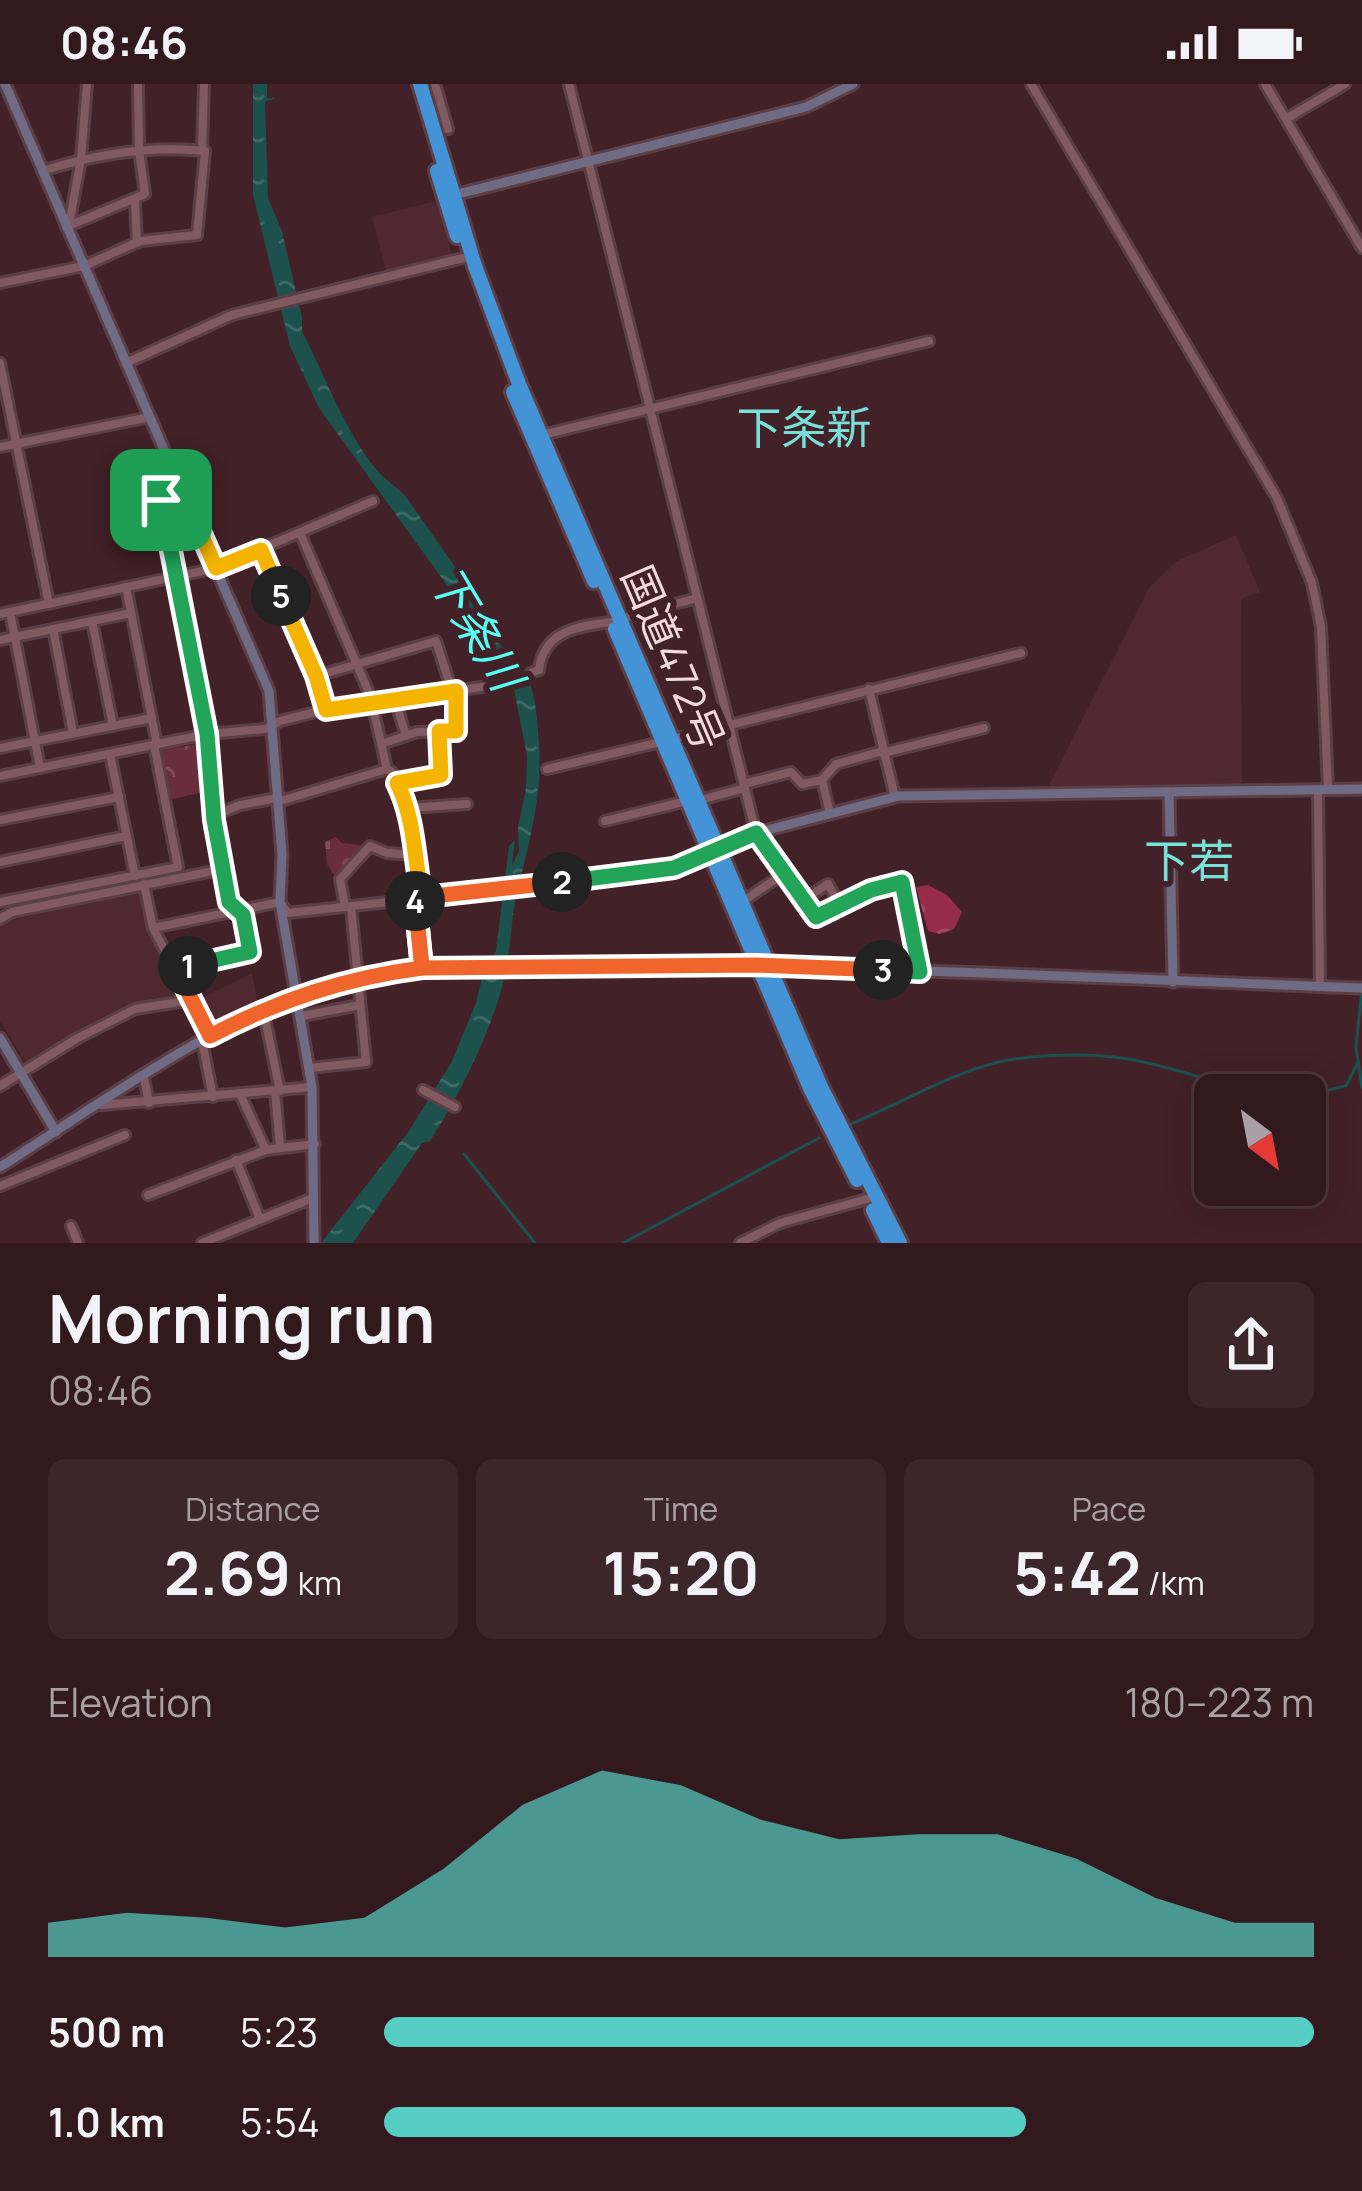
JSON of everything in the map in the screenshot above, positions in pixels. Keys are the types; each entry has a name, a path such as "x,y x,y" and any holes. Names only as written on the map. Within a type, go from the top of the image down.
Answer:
{"highway":[{"name":"国道472号","path":"410,84 463,258 532,439 616,620"},
{"name":"国道472号","path":"420,84 492,317 810,1088 889,1243"},
{"name":"国道472号","path":"714,850 742,902 762,966 900,1243"}],"street":[{"path":"4,84 269,691 280,902 312,1087 314,1241"},
{"path":"68,227 81,159 87,84"},
{"path":"68,227 145,194 138,84"},
{"path":"0,283 84,266 137,243 197,235 206,158 202,151 204,84"},
{"path":"435,84 448,130"},
{"path":"568,84 756,833 816,917 871,890 902,882 920,972"},
{"path":"454,195 806,107 853,84"},
{"path":"1031,84 1277,499 1312,583 1321,627 1320,987"},
{"path":"1265,84 1362,248"},
{"path":"1286,119 1345,84"},
{"path":"42,171 139,150 202,151"},
{"path":"135,201 137,243"},
{"path":"127,363 232,315 463,258"},
{"path":"542,435 929,341"},
{"path":"0,363 49,604"},
{"path":"0,447 150,417"},
{"path":"176,969 250,952 243,915 229,902 213,817 207,734 161,500 184,495"},
{"path":"40,768 15,637 5,613 216,568 374,500"},
{"path":"300,533 358,662 387,770"},
{"path":"261,550 326,710"},
{"path":"0,902 178,867 126,587"},
{"path":"0,776 207,734 272,726 371,701 500,684 536,671 540,654 559,634 697,598"},
{"path":"0,640 131,613"},
{"path":"92,621 112,726"},
{"path":"53,629 73,733"},
{"path":"316,676 436,641 454,691 456,731 406,736 381,744"},
{"path":"547,769 1021,652"},
{"path":"869,689 895,797"},
{"path":"395,700 406,736"},
{"path":"0,748 152,718"},
{"path":"605,821 791,772 802,784 822,780 836,764 984,728"},
{"path":"397,783 441,775 439,731"},
{"path":"110,754 135,876"},
{"path":"213,817 231,807 392,772 409,808 422,968"},
{"path":"822,780 830,813"},
{"path":"280,902 288,913 653,873 756,833 895,797 1362,789"},
{"path":"1169,792 1173,982"},
{"path":"0,820 119,797"},
{"path":"409,808 467,804"},
{"path":"0,862 127,836"},
{"path":"310,1068 366,1062 348,907 340,879 370,846 415,855"},
{"path":"0,919 12,912 223,869"},
{"path":"742,902 783,874"},
{"path":"144,884 153,928 206,1039 213,1096"},
{"path":"803,900 828,884 840,905"},
{"path":"153,928 280,902"},
{"path":"0,1167 262,1009 358,978 422,968 762,966 1362,988"},
{"path":"0,1086 76,1039 135,1010 190,1000"},
{"path":"302,1016 360,1005"},
{"path":"262,1009 278,1090 280,1148"},
{"path":"0,1038 56,1132"},
{"path":"144,1078 149,1103"},
{"path":"100,1105 312,1087"},
{"path":"424,1090 455,1107"},
{"path":"240,1094 266,1150"},
{"path":"0,1186 125,1136"},
{"path":"148,1195 266,1150 314,1144"},
{"path":"236,1160 260,1220"},
{"path":"202,1243 313,1198"},
{"path":"740,1243 780,1222 867,1199"},
{"path":"71,1226 78,1243"}],"shaded area":[{"path":"436,201 453,258 387,274 372,217"},
{"path":"1236,535 1260,592 1241,599 1242,783 1048,787 1149,588 1177,561"},
{"path":"136,891 142,894 151,933 182,992 180,997 134,1006 27,1064 0,1021 0,923"},
{"path":"252,973 257,1000 209,1024 197,1000"}],"green space":[{"path":"203,743 206,791 169,800 158,751"},
{"path":"336,837 342,843 367,846 337,879 327,864 325,842"},
{"path":"928,885 947,895 962,912 954,929 940,934 928,931 916,887"}],"water":[{"path":"253,84 267,84 267,98 276,98 265,102 268,198 282,231 302,331 364,452 409,501 497,627 503,650 531,686 538,729 537,801 493,1016 430,1141 422,1143 353,1243 321,1243 409,1131 452,1061 496,951 509,846 515,840 512,865 519,852 527,756 511,674 319,408 290,346 253,195"}],"waterway":[{"path":"1362,989 1356,1047 1362,1087"},
{"path":"851,1124 960,1075 1022,1058 1114,1057 1281,1094 1346,1086 1357,1064"},
{"path":"623,1243 819,1138"},
{"path":"464,1154 535,1243"}],"district":[{"name":"下条新","path":"804,428"},
{"name":"下若","path":"1189,861"}],"route":[{"path":"161,500 184,495 216,568 261,550 326,710 456,691 456,731 439,731 441,775 397,783 410,811 415,855 422,898 415,898 417,919 422,968 756,965 920,972 902,882 871,890 816,917 756,833 653,873 497,891 415,898 422,968 327,985 262,1009 210,1036 176,969 250,952 243,915 229,902 214,820 207,734 161,500"}],"water label":[{"name":"下条川","path":"476,628"}]}
